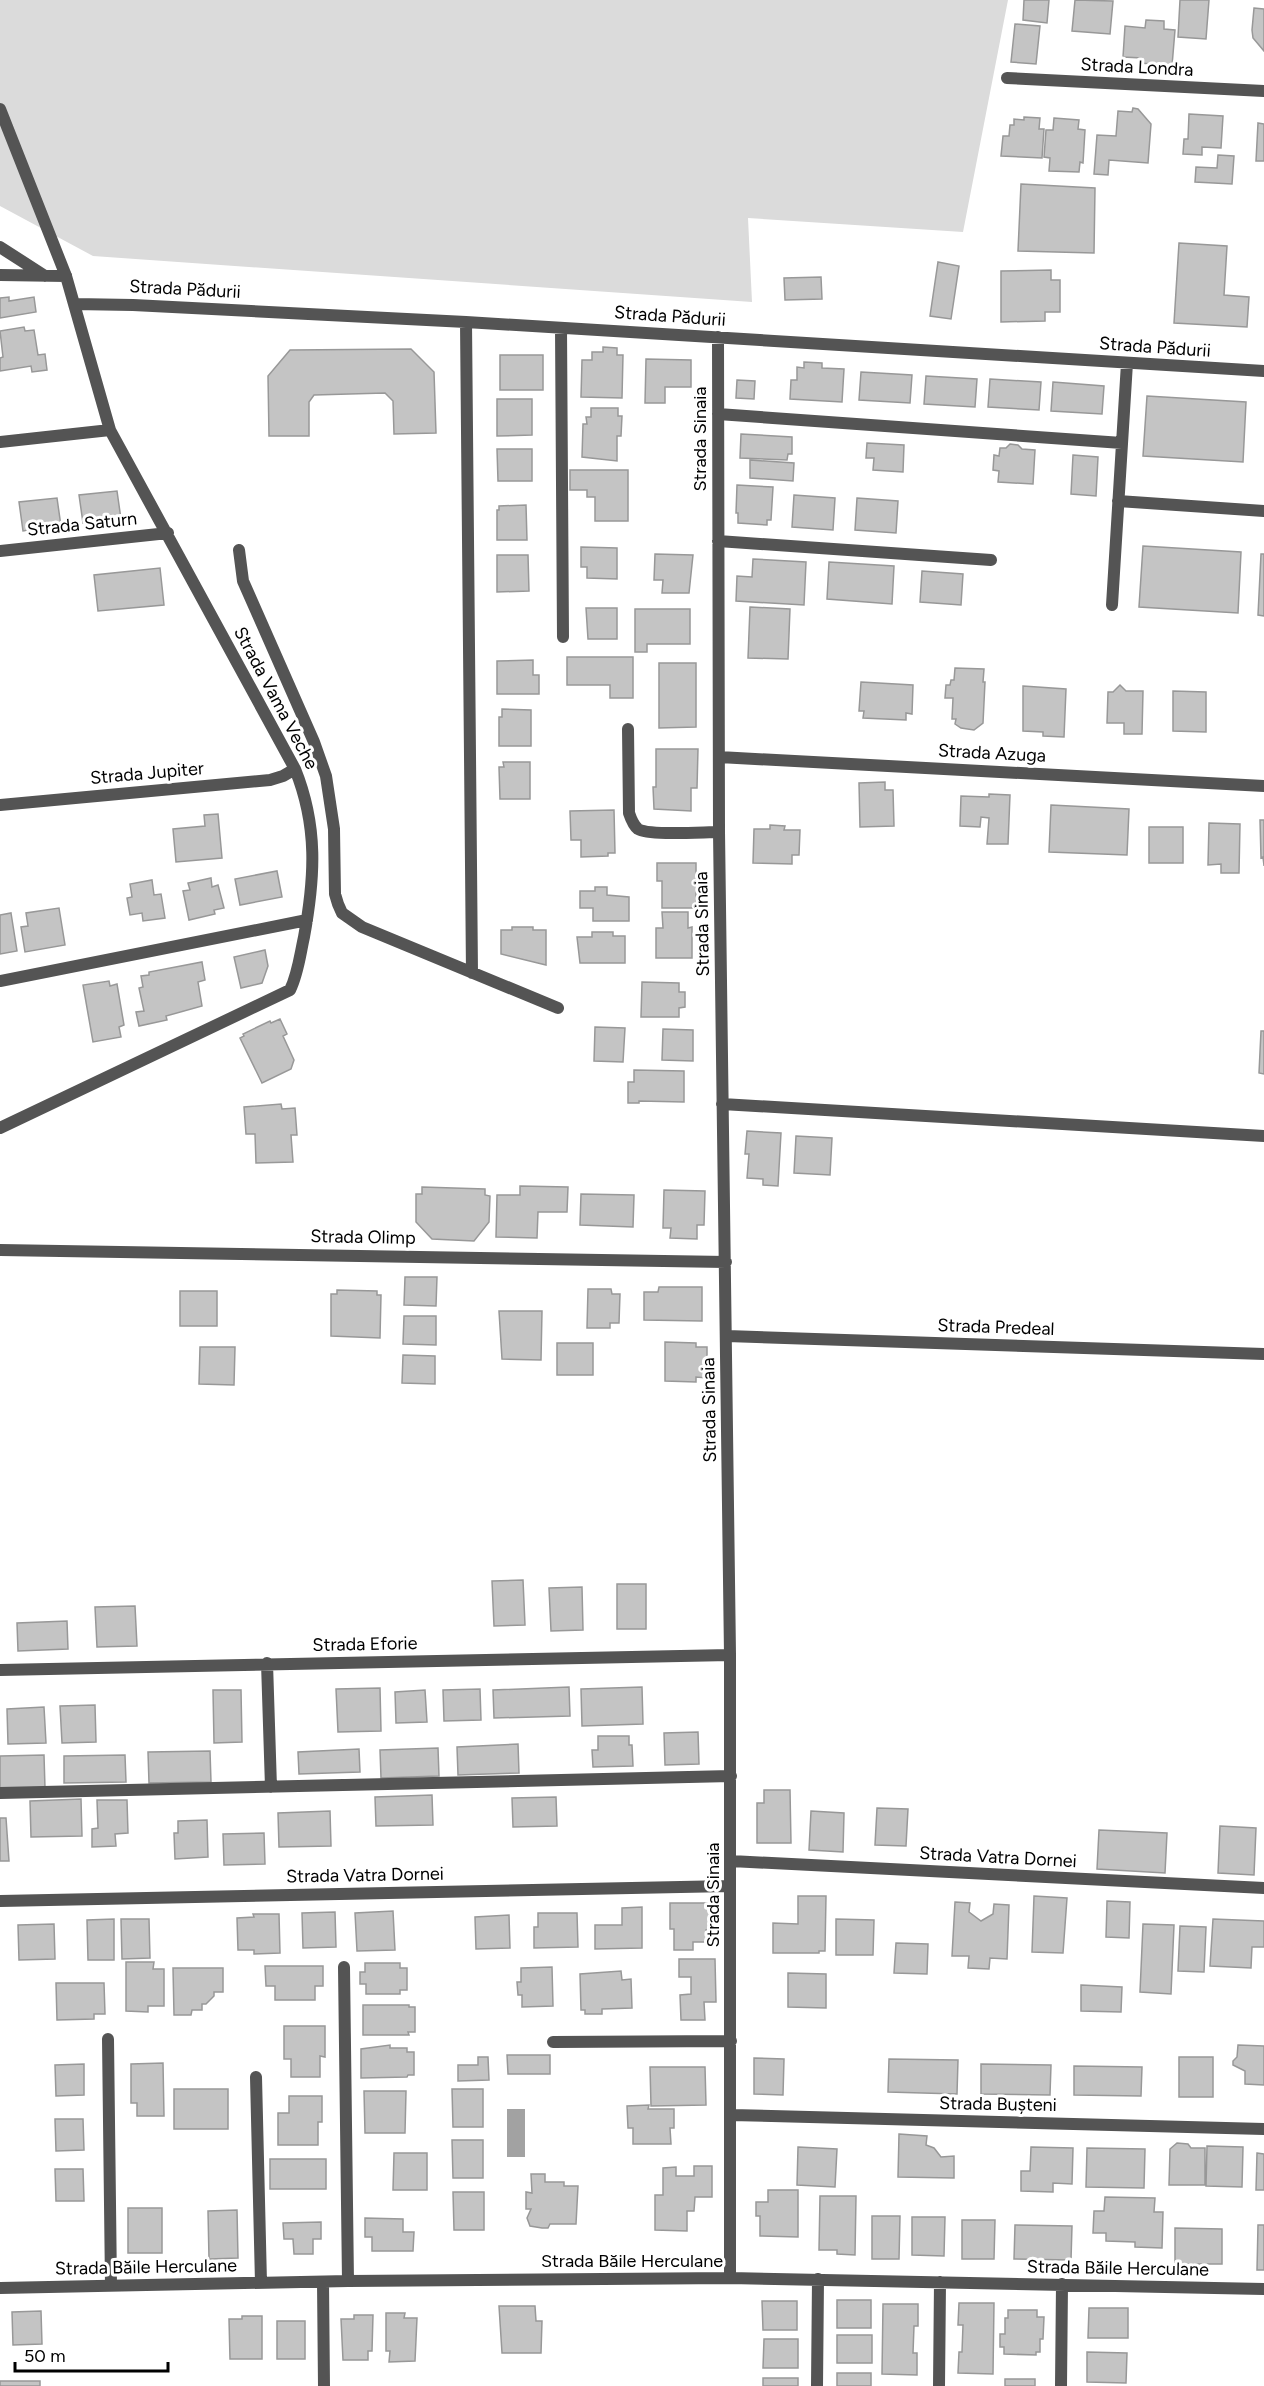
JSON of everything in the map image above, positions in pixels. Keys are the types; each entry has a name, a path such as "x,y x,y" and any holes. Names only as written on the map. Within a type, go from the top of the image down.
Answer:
{"street":[{"name":"Strada Londra","path":"1007,78 1264,92"},
{"name":"Strada Vama Veche","path":"0,109 66,276 110,430 295,769 310,815 313,842 307,920 294,982 290,990 0,1128"},
{"path":"0,247 45,276"},
{"path":"0,275 66,276"},
{"name":"Strada Pădurii","path":"74,304 144,305 466,322 1264,371"},
{"path":"466,322 472,973"},
{"path":"561,328 563,637"},
{"name":"Strada Sinaia","path":"718,338 719,832 731,1776 730,2278"},
{"path":"1112,605 1127,363"},
{"path":"718,414 1122,443"},
{"path":"0,442 110,430"},
{"path":"1118,501 1264,511"},
{"name":"Strada Saturn","path":"0,551 168,533"},
{"path":"718,541 991,560"},
{"path":"238,550 243,581 314,742 326,776 336,844 335,894 342,913 362,927 558,1008"},
{"path":"628,729 629,813 637,828 652,833 719,832"},
{"name":"Strada Azuga","path":"719,757 1264,786"},
{"name":"Strada Jupiter","path":"0,805 270,780 295,769"},
{"path":"0,981 307,920"},
{"path":"722,1104 1264,1136"},
{"name":"Strada Olimp","path":"0,1250 726,1262"},
{"name":"Strada Predeal","path":"726,1336 1264,1354"},
{"name":"Strada Eforie","path":"0,1670 730,1655"},
{"path":"267,1663 271,1787"},
{"path":"0,1793 731,1776"},
{"name":"Strada Vatra Dornei","path":"731,1861 1264,1888"},
{"name":"Strada Vatra Dornei","path":"0,1900 730,1886"},
{"path":"344,1967 348,2281"},
{"path":"108,2039 111,2286"},
{"path":"553,2042 731,2041"},
{"path":"256,2077 261,2283"},
{"name":"Strada Bușteni","path":"731,2115 1264,2129"},
{"name":"Strada Băile Herculane","path":"0,2288 348,2281 730,2278 1264,2289"},
{"path":"817,2386 818,2279"},
{"path":"323,2282 324,2386"},
{"path":"939,2386 940,2282"},
{"path":"1061,2386 1062,2284"}],"shaded area":[{"path":"0,0 1008,0 963,232 748,218 752,302 93,256 0,206"},
{"path":"507,2109 525,2109 525,2157 507,2157"}],"building":[{"path":"1024,0 1049,0 1047,23 1023,20"},
{"path":"1075,0 1113,1 1110,34 1072,31"},
{"path":"1180,0 1209,0 1206,39 1178,37"},
{"path":"1254,8 1264,9 1264,51 1253,38"},
{"path":"1146,20 1164,21 1164,29 1175,30 1172,66 1141,63 1142,58 1123,57 1125,26 1145,28"},
{"path":"1015,24 1040,26 1036,64 1011,62"},
{"path":"1133,108 1138,109 1151,124 1148,163 1109,160 1108,175 1094,174 1097,135 1116,136 1118,111 1132,112"},
{"path":"1189,114 1223,116 1221,148 1202,147 1202,155 1183,154 1184,139 1188,139"},
{"path":"1024,117 1040,118 1039,129 1044,129 1042,158 1001,156 1003,136 1009,136 1010,125 1014,125 1014,119 1024,120"},
{"path":"1054,118 1079,120 1078,129 1085,130 1083,163 1080,162 1079,172 1049,171 1050,158 1044,157 1046,130 1053,130"},
{"path":"1258,123 1264,124 1264,161 1256,161"},
{"path":"1218,155 1234,156 1232,184 1195,182 1196,167 1217,168"},
{"path":"1021,184 1095,188 1094,253 1018,251"},
{"path":"1179,243 1227,246 1224,295 1249,297 1247,327 1174,323"},
{"path":"938,262 959,266 951,319 930,316"},
{"path":"1051,270 1051,280 1060,280 1060,312 1045,312 1045,321 1001,322 1001,271"},
{"path":"821,277 822,299 785,300 784,278"},
{"path":"9,297 9,301 34,297 36,312 0,318 0,298"},
{"path":"24,327 25,331 34,330 38,355 45,354 47,370 32,372 31,366 0,371 0,358 3,357 0,331"},
{"path":"603,347 617,348 617,355 623,355 622,398 581,397 582,360 592,360 592,352 603,352"},
{"path":"411,349 434,372 436,433 394,434 393,401 385,393 314,395 309,402 309,436 269,436 268,376 290,350"},
{"path":"500,355 543,355 543,390 500,390"},
{"path":"646,359 691,360 691,387 665,387 665,403 645,403"},
{"path":"804,362 822,363 822,368 844,369 842,402 790,399 791,380 797,380 797,367 804,368"},
{"path":"861,372 912,375 910,403 859,400"},
{"path":"926,376 977,379 975,407 924,404"},
{"path":"990,379 1041,382 1039,410 988,407"},
{"path":"737,380 755,381 754,399 736,398"},
{"path":"1053,382 1104,386 1102,414 1051,411"},
{"path":"1147,396 1246,402 1243,462 1143,456"},
{"path":"497,399 532,399 532,435 497,436"},
{"path":"591,408 618,408 618,416 622,416 621,436 617,436 617,461 582,457 583,424 587,424 586,417 591,417"},
{"path":"741,434 792,437 792,454 788,454 787,460 740,458"},
{"path":"867,443 904,445 903,472 873,470 874,458 866,458"},
{"path":"1010,444 1018,445 1022,449 1035,450 1033,484 998,482 999,471 993,470 994,455 999,456 1000,448 1006,448"},
{"path":"497,449 532,449 532,481 498,481"},
{"path":"1073,455 1098,457 1096,496 1071,494"},
{"path":"750,460 794,463 793,481 750,478"},
{"path":"570,470 628,470 628,521 595,521 595,497 587,497 587,490 570,490"},
{"path":"737,485 773,487 771,520 767,520 767,525 738,523"},
{"path":"117,491 121,519 83,523 79,495"},
{"path":"794,495 835,498 833,530 792,527"},
{"path":"57,498 61,526 23,531 19,502"},
{"path":"857,498 898,501 896,533 855,530"},
{"path":"526,505 527,540 497,540 499,506"},
{"path":"1143,546 1241,552 1238,613 1139,607"},
{"path":"581,547 617,548 617,579 587,578 587,567 581,567"},
{"path":"655,554 693,555 689,593 662,593 663,580 654,580"},
{"path":"1261,554 1264,554 1264,616 1258,615"},
{"path":"497,555 528,555 529,591 497,592"},
{"path":"753,559 806,562 804,605 736,601 737,576 752,577"},
{"path":"829,562 894,566 892,604 827,599"},
{"path":"160,568 164,605 98,611 94,575"},
{"path":"922,571 963,574 961,605 920,602"},
{"path":"750,607 790,609 788,659 748,658"},
{"path":"586,608 617,608 617,639 588,639"},
{"path":"635,609 690,609 690,644 647,644 647,652 635,652"},
{"path":"567,657 633,657 633,698 610,698 610,685 567,685"},
{"path":"533,660 533,675 539,675 539,694 497,694 497,661"},
{"path":"659,663 696,663 696,727 659,728"},
{"path":"955,668 984,669 983,723 974,730 961,728 955,724 956,719 952,719 953,698 945,698 946,685 950,685 951,680 954,680"},
{"path":"861,682 913,685 912,714 906,713 906,720 863,718 864,711 859,711"},
{"path":"1120,685 1126,691 1143,691 1142,734 1124,734 1124,723 1107,723 1108,692 1113,692"},
{"path":"1023,686 1066,689 1064,737 1043,736 1043,732 1023,731"},
{"path":"1173,691 1206,692 1206,732 1173,731"},
{"path":"502,709 531,710 531,746 499,746 499,717 502,717"},
{"path":"656,749 698,749 697,788 691,788 691,811 654,809"},
{"path":"503,762 530,762 530,799 500,799 499,767 504,767"},
{"path":"885,782 885,790 893,790 894,826 860,827 859,783"},
{"path":"989,794 1010,795 1008,844 987,844 989,818 981,817 980,827 960,826 961,796 989,797"},
{"path":"1051,805 1129,809 1127,855 1049,852"},
{"path":"614,810 615,853 608,853 608,856 581,857 581,840 571,840 570,811"},
{"path":"218,814 222,858 176,862 173,829 205,826 204,815"},
{"path":"1260,820 1264,820 1264,866 1263,857 1261,858"},
{"path":"1209,823 1240,824 1239,873 1221,873 1221,864 1208,865"},
{"path":"770,825 785,826 784,830 800,830 799,855 792,855 792,864 753,863 754,829 770,829"},
{"path":"1149,827 1183,827 1183,863 1149,863"},
{"path":"657,863 696,863 696,908 662,908 662,881 657,881"},
{"path":"277,871 282,897 240,905 235,879"},
{"path":"211,878 212,887 218,885 224,908 214,910 215,914 189,920 183,891 190,890 188,883"},
{"path":"152,880 154,895 161,894 165,918 143,921 142,913 130,915 127,898 132,897 130,884"},
{"path":"595,887 607,887 607,895 629,897 629,921 593,921 593,908 580,908 580,891 595,891"},
{"path":"59,908 65,945 25,952 21,927 28,926 26,913"},
{"path":"662,912 688,912 688,928 692,927 692,958 656,958 656,928 663,928"},
{"path":"11,913 17,951 0,954 0,915"},
{"path":"512,927 533,927 533,930 546,930 546,965 501,954 501,930 512,930"},
{"path":"592,932 613,932 613,936 625,936 625,963 580,963 577,937 592,937"},
{"path":"265,950 268,966 262,983 241,988 234,957"},
{"path":"202,962 205,980 198,982 202,1006 166,1016 167,1020 139,1026 136,1012 144,1011 139,988 143,987 141,976 149,975 149,972"},
{"path":"109,981 110,986 117,984 124,1025 119,1027 121,1037 93,1042 83,985"},
{"path":"642,982 679,983 679,992 685,992 685,1007 679,1008 679,1017 641,1017"},
{"path":"280,1019 287,1034 283,1036 294,1060 291,1069 262,1083 240,1038 244,1036 243,1034 270,1021 271,1023"},
{"path":"595,1027 625,1028 623,1062 594,1061"},
{"path":"663,1029 693,1030 693,1061 662,1060"},
{"path":"1261,1031 1264,1031 1264,1074 1259,1073"},
{"path":"634,1070 684,1071 684,1102 639,1101 639,1103 628,1103 628,1082 634,1082"},
{"path":"281,1104 282,1109 295,1108 297,1135 291,1135 293,1162 256,1163 255,1134 246,1134 244,1107"},
{"path":"747,1131 781,1133 778,1186 763,1185 763,1179 747,1178 749,1154 745,1154"},
{"path":"796,1136 832,1138 830,1175 794,1173"},
{"path":"520,1186 568,1187 567,1212 538,1212 537,1238 496,1237 497,1195 520,1195"},
{"path":"422,1187 485,1189 485,1195 490,1196 489,1222 474,1241 432,1239 416,1222 416,1194 422,1194"},
{"path":"664,1190 705,1191 704,1225 697,1225 697,1239 670,1238 671,1228 663,1228"},
{"path":"581,1194 634,1195 633,1227 580,1225"},
{"path":"405,1277 437,1277 436,1306 404,1305"},
{"path":"659,1287 702,1287 702,1321 644,1320 644,1292 658,1292"},
{"path":"588,1289 611,1289 612,1294 620,1294 619,1323 610,1323 610,1328 587,1328"},
{"path":"337,1290 377,1291 377,1295 381,1295 380,1338 331,1336 331,1294 337,1294"},
{"path":"180,1291 217,1291 217,1326 180,1326"},
{"path":"499,1311 542,1311 541,1360 502,1359"},
{"path":"404,1316 436,1316 436,1345 403,1344"},
{"path":"665,1342 696,1343 696,1347 707,1347 707,1378 696,1377 696,1382 665,1381"},
{"path":"557,1343 593,1343 593,1375 557,1375"},
{"path":"200,1347 235,1347 234,1385 199,1384"},
{"path":"403,1355 435,1356 435,1384 402,1383"},
{"path":"523,1580 525,1625 494,1626 492,1581"},
{"path":"617,1584 646,1584 646,1629 617,1629"},
{"path":"582,1587 583,1630 551,1631 549,1588"},
{"path":"135,1606 137,1646 97,1647 95,1607"},
{"path":"67,1621 68,1649 18,1651 17,1623"},
{"path":"569,1687 570,1716 494,1718 493,1690"},
{"path":"642,1687 643,1724 582,1726 581,1689"},
{"path":"380,1688 381,1731 338,1732 336,1689"},
{"path":"480,1689 481,1720 444,1721 443,1690"},
{"path":"213,1690 241,1690 242,1742 214,1743"},
{"path":"425,1690 427,1722 396,1723 395,1692"},
{"path":"95,1705 96,1742 62,1743 60,1706"},
{"path":"44,1707 46,1743 8,1744 7,1709"},
{"path":"698,1732 699,1764 665,1765 664,1733"},
{"path":"598,1736 629,1736 633,1766 593,1767 592,1750 598,1750"},
{"path":"518,1744 519,1773 458,1775 457,1747"},
{"path":"438,1748 439,1776 381,1778 380,1750"},
{"path":"359,1749 360,1772 299,1774 298,1752"},
{"path":"210,1751 211,1782 149,1783 148,1752"},
{"path":"44,1755 45,1788 0,1788 0,1756"},
{"path":"125,1755 126,1782 64,1783 64,1756"},
{"path":"764,1790 790,1790 791,1843 757,1843 757,1803 764,1803"},
{"path":"432,1795 433,1825 376,1826 375,1797"},
{"path":"556,1797 557,1826 513,1827 512,1798"},
{"path":"81,1799 82,1836 31,1837 30,1801"},
{"path":"97,1800 127,1800 128,1833 115,1834 116,1846 92,1847 92,1829 98,1828"},
{"path":"877,1808 908,1809 906,1846 875,1845"},
{"path":"330,1811 331,1846 279,1847 278,1813"},
{"path":"811,1811 844,1813 843,1852 809,1850"},
{"path":"0,1818 6,1818 9,1861 0,1861"},
{"path":"207,1820 208,1857 175,1859 174,1833 178,1833 178,1821"},
{"path":"1220,1826 1256,1828 1254,1875 1218,1873"},
{"path":"1099,1830 1167,1833 1165,1873 1097,1869"},
{"path":"264,1833 265,1864 224,1865 223,1834"},
{"path":"798,1896 826,1896 825,1951 773,1953 773,1923 798,1924"},
{"path":"1034,1896 1067,1898 1063,1953 1032,1952"},
{"path":"1107,1901 1130,1902 1129,1938 1106,1937"},
{"path":"955,1902 970,1903 969,1912 981,1921 993,1914 994,1904 1009,1905 1007,1959 990,1958 989,1969 968,1968 969,1956 952,1956"},
{"path":"670,1903 710,1903 710,1930 706,1930 706,1942 693,1942 693,1950 674,1950 674,1929 670,1929"},
{"path":"642,1907 642,1948 595,1949 595,1925 622,1925 622,1908"},
{"path":"393,1911 395,1950 357,1951 355,1913"},
{"path":"335,1912 336,1947 303,1948 302,1913"},
{"path":"538,1913 577,1913 578,1947 534,1948 534,1927 538,1927"},
{"path":"253,1914 279,1914 280,1953 254,1954 254,1950 238,1950 237,1918 254,1917"},
{"path":"509,1915 510,1948 476,1949 475,1917"},
{"path":"114,1919 114,1960 88,1960 87,1920"},
{"path":"121,1919 149,1919 150,1958 122,1959"},
{"path":"836,1919 874,1920 873,1955 836,1955"},
{"path":"1213,1919 1264,1921 1264,1947 1252,1947 1251,1968 1210,1966"},
{"path":"54,1924 55,1959 19,1960 18,1925"},
{"path":"1143,1924 1174,1925 1171,1994 1140,1992"},
{"path":"1180,1926 1206,1927 1204,1972 1178,1971"},
{"path":"896,1943 928,1944 927,1974 894,1973"},
{"path":"679,1959 715,1959 716,2002 704,2002 705,2020 681,2020 680,1995 691,1994 691,1977 679,1977"},
{"path":"126,1962 154,1962 153,1969 164,1969 164,2006 148,2006 148,2012 126,2011"},
{"path":"365,1963 400,1963 400,1968 407,1968 407,1990 400,1990 400,1994 366,1994 366,1984 360,1984 360,1972 365,1972"},
{"path":"265,1966 323,1966 323,1986 315,1986 315,2000 275,2000 275,1986 266,1986"},
{"path":"552,1967 553,2006 522,2007 522,1995 518,1995 517,1982 521,1982 521,1968"},
{"path":"173,1968 223,1968 223,1992 214,1992 214,1996 206,2004 202,2004 202,2010 192,2010 191,2015 174,2015"},
{"path":"621,1971 622,1980 631,1979 632,2008 602,2009 602,2014 585,2014 585,2010 581,2010 580,1974"},
{"path":"788,1973 826,1974 826,2008 788,2007"},
{"path":"56,1983 104,1983 105,2014 94,2014 94,2019 57,2020"},
{"path":"1081,1985 1122,1987 1121,2012 1081,2011"},
{"path":"363,2005 415,2007 415,2032 408,2032 409,2035 363,2035"},
{"path":"284,2026 325,2026 325,2057 320,2056 320,2077 291,2077 291,2059 284,2059"},
{"path":"390,2045 390,2048 407,2048 407,2052 414,2052 414,2075 361,2078 361,2049"},
{"path":"1238,2045 1264,2046 1264,2085 1245,2084 1245,2071 1233,2065 1237,2057"},
{"path":"507,2055 550,2055 550,2074 508,2074"},
{"path":"478,2057 488,2057 489,2080 458,2081 458,2065 478,2065"},
{"path":"1179,2057 1213,2057 1213,2097 1179,2097"},
{"path":"754,2058 784,2059 783,2095 754,2094"},
{"path":"889,2059 958,2060 957,2094 888,2092"},
{"path":"163,2063 164,2116 137,2116 137,2103 131,2103 131,2064"},
{"path":"84,2064 84,2095 56,2096 55,2065"},
{"path":"981,2064 1051,2065 1050,2095 981,2094"},
{"path":"1074,2066 1142,2067 1141,2096 1074,2095"},
{"path":"650,2067 705,2067 706,2105 651,2106"},
{"path":"174,2089 228,2089 228,2129 174,2129"},
{"path":"452,2089 483,2089 483,2127 453,2127"},
{"path":"364,2091 406,2091 405,2133 365,2133"},
{"path":"289,2096 322,2096 322,2122 318,2122 318,2145 278,2145 278,2113 289,2113"},
{"path":"649,2105 648,2109 674,2109 674,2128 670,2128 671,2144 633,2144 633,2128 628,2128 627,2106"},
{"path":"55,2119 83,2119 84,2150 56,2151"},
{"path":"899,2134 927,2136 926,2145 934,2148 941,2157 954,2156 954,2178 898,2177"},
{"path":"452,2140 483,2140 483,2178 453,2178"},
{"path":"1177,2143 1188,2144 1191,2148 1205,2148 1205,2185 1169,2185 1170,2149"},
{"path":"1207,2146 1243,2147 1242,2187 1206,2186"},
{"path":"798,2147 837,2149 835,2187 797,2185"},
{"path":"1031,2147 1073,2148 1072,2184 1053,2183 1053,2192 1021,2191 1021,2171 1030,2171"},
{"path":"1087,2148 1145,2149 1144,2188 1086,2187"},
{"path":"394,2153 427,2153 427,2190 393,2190"},
{"path":"1257,2153 1264,2154 1264,2190 1256,2190"},
{"path":"270,2159 326,2159 326,2189 270,2189"},
{"path":"694,2166 712,2166 712,2197 695,2197 694,2211 687,2211 687,2231 655,2230 655,2195 663,2195 663,2168 676,2167 676,2176 694,2176"},
{"path":"55,2169 83,2169 84,2201 56,2201"},
{"path":"531,2174 545,2174 545,2182 564,2182 564,2186 578,2186 576,2224 550,2224 548,2228 530,2226 527,2218 531,2209 526,2209 526,2192 532,2193"},
{"path":"768,2190 798,2190 798,2237 760,2236 760,2216 756,2216 756,2202 768,2202"},
{"path":"453,2192 484,2192 484,2230 454,2230"},
{"path":"820,2196 856,2196 855,2255 837,2254 837,2250 819,2250"},
{"path":"1105,2197 1155,2198 1154,2212 1163,2212 1162,2248 1135,2247 1135,2242 1106,2241 1106,2233 1093,2233 1094,2211 1104,2211"},
{"path":"128,2208 162,2208 162,2253 128,2253"},
{"path":"237,2210 238,2258 209,2259 208,2211"},
{"path":"872,2216 900,2216 899,2259 872,2259"},
{"path":"912,2217 945,2217 944,2256 912,2255"},
{"path":"365,2218 403,2219 403,2232 414,2232 413,2251 372,2251 372,2237 365,2237"},
{"path":"962,2220 995,2220 994,2259 962,2259"},
{"path":"321,2222 321,2239 313,2239 313,2254 294,2254 293,2239 284,2239 283,2223"},
{"path":"1015,2225 1072,2226 1071,2260 1014,2259"},
{"path":"1258,2225 1264,2225 1264,2270 1257,2270"},
{"path":"1175,2228 1222,2229 1222,2264 1175,2264"},
{"path":"837,2300 871,2300 871,2328 837,2328"},
{"path":"762,2301 797,2301 797,2330 763,2330"},
{"path":"959,2303 994,2303 993,2374 958,2373 959,2352 962,2352 963,2325 958,2325"},
{"path":"883,2304 918,2304 918,2326 914,2326 913,2353 917,2353 917,2375 882,2374"},
{"path":"499,2306 535,2306 536,2321 542,2321 541,2353 502,2353"},
{"path":"1089,2308 1128,2308 1128,2338 1088,2338"},
{"path":"1008,2310 1037,2310 1037,2317 1044,2317 1043,2339 1040,2339 1040,2352 1036,2352 1036,2355 1004,2354 1004,2347 1000,2347 1000,2334 1005,2334 1005,2318 1008,2318"},
{"path":"41,2311 42,2344 13,2345 12,2312"},
{"path":"386,2313 405,2313 404,2318 417,2318 415,2361 389,2362 390,2351 386,2351"},
{"path":"354,2315 373,2315 372,2351 368,2351 368,2360 343,2360 341,2319 354,2319"},
{"path":"242,2316 262,2316 262,2359 230,2359 229,2319 242,2319"},
{"path":"277,2321 305,2321 305,2359 277,2359"},
{"path":"837,2335 872,2335 872,2363 837,2363"},
{"path":"764,2339 798,2339 798,2368 763,2368"},
{"path":"1087,2352 1127,2353 1126,2383 1087,2382"},
{"path":"837,2373 871,2373 871,2386 837,2386"},
{"path":"763,2378 798,2378 798,2386 763,2386"},
{"path":"1005,2379 1035,2379 1035,2386 1005,2386"},
{"path":"0,2381 40,2381 40,2386 0,2386"}]}
